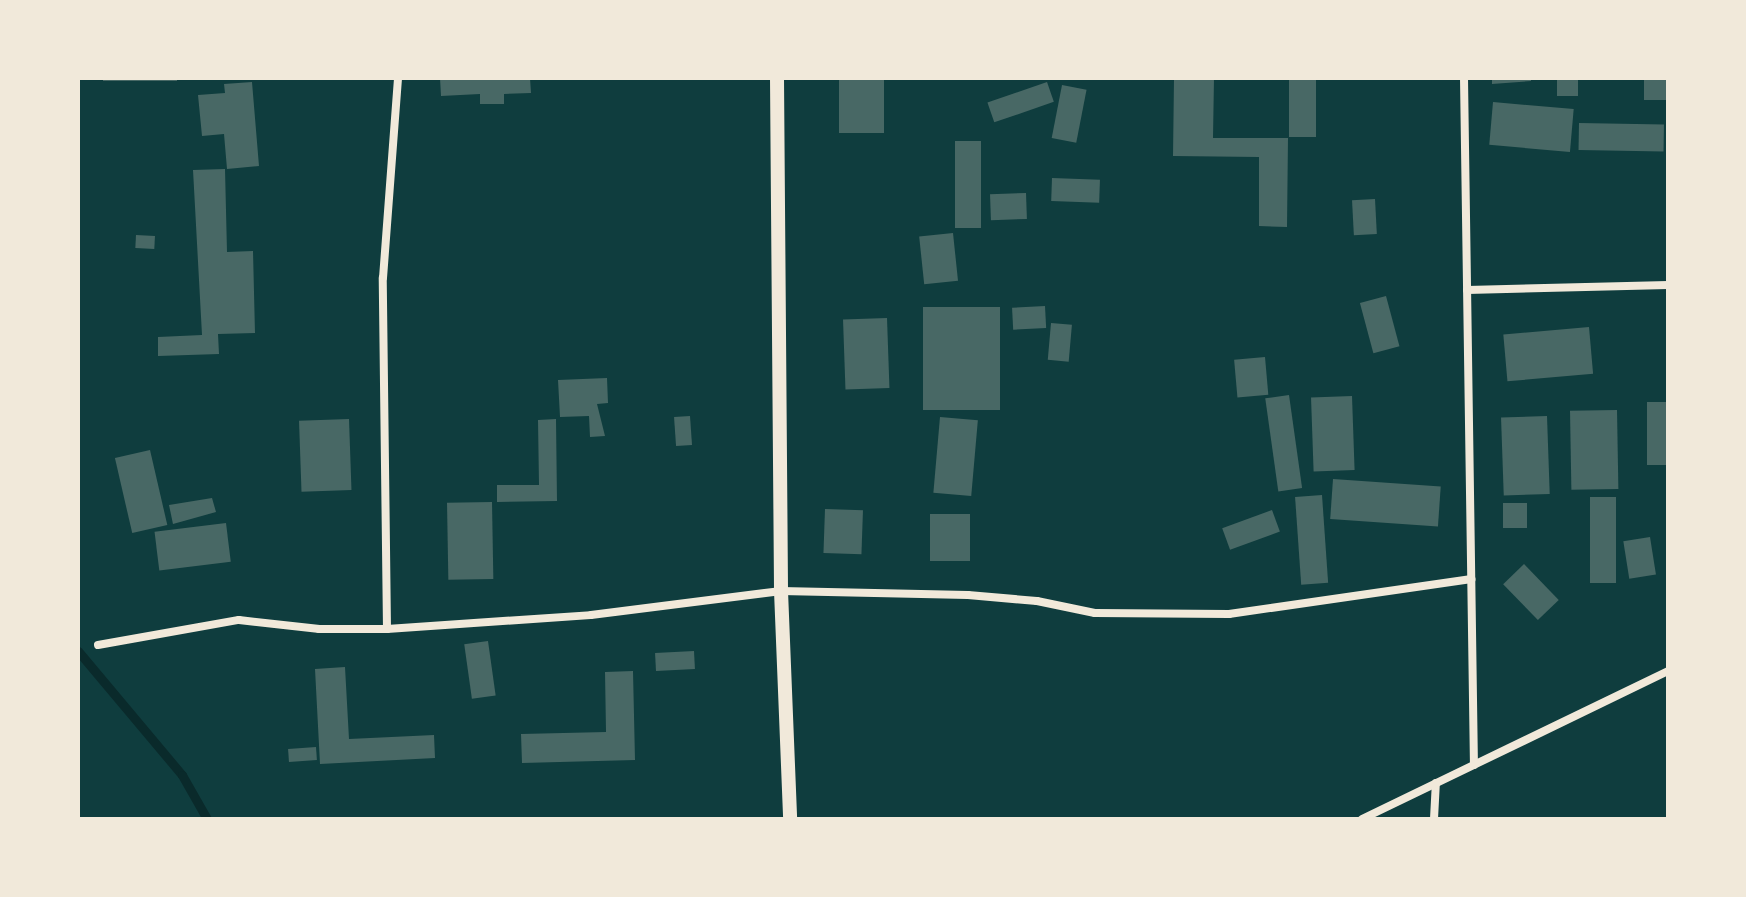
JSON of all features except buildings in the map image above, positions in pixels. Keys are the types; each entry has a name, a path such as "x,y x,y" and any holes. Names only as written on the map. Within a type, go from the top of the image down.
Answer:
{"street":[{"path":"387,629 383,278 398,78"},
{"path":"777,78 781,591 790,819"},
{"path":"1464,78 1474,765"},
{"path":"1467,290 1668,285"},
{"path":"98,645 239,620 319,629 387,629 591,615 781,591 968,595 1037,601 1095,613 1229,614 1471,579"},
{"path":"1362,819 1668,671"},
{"path":"1434,819 1436,783"}],"waterway":[{"path":"78,651 182,775 207,819"}]}
